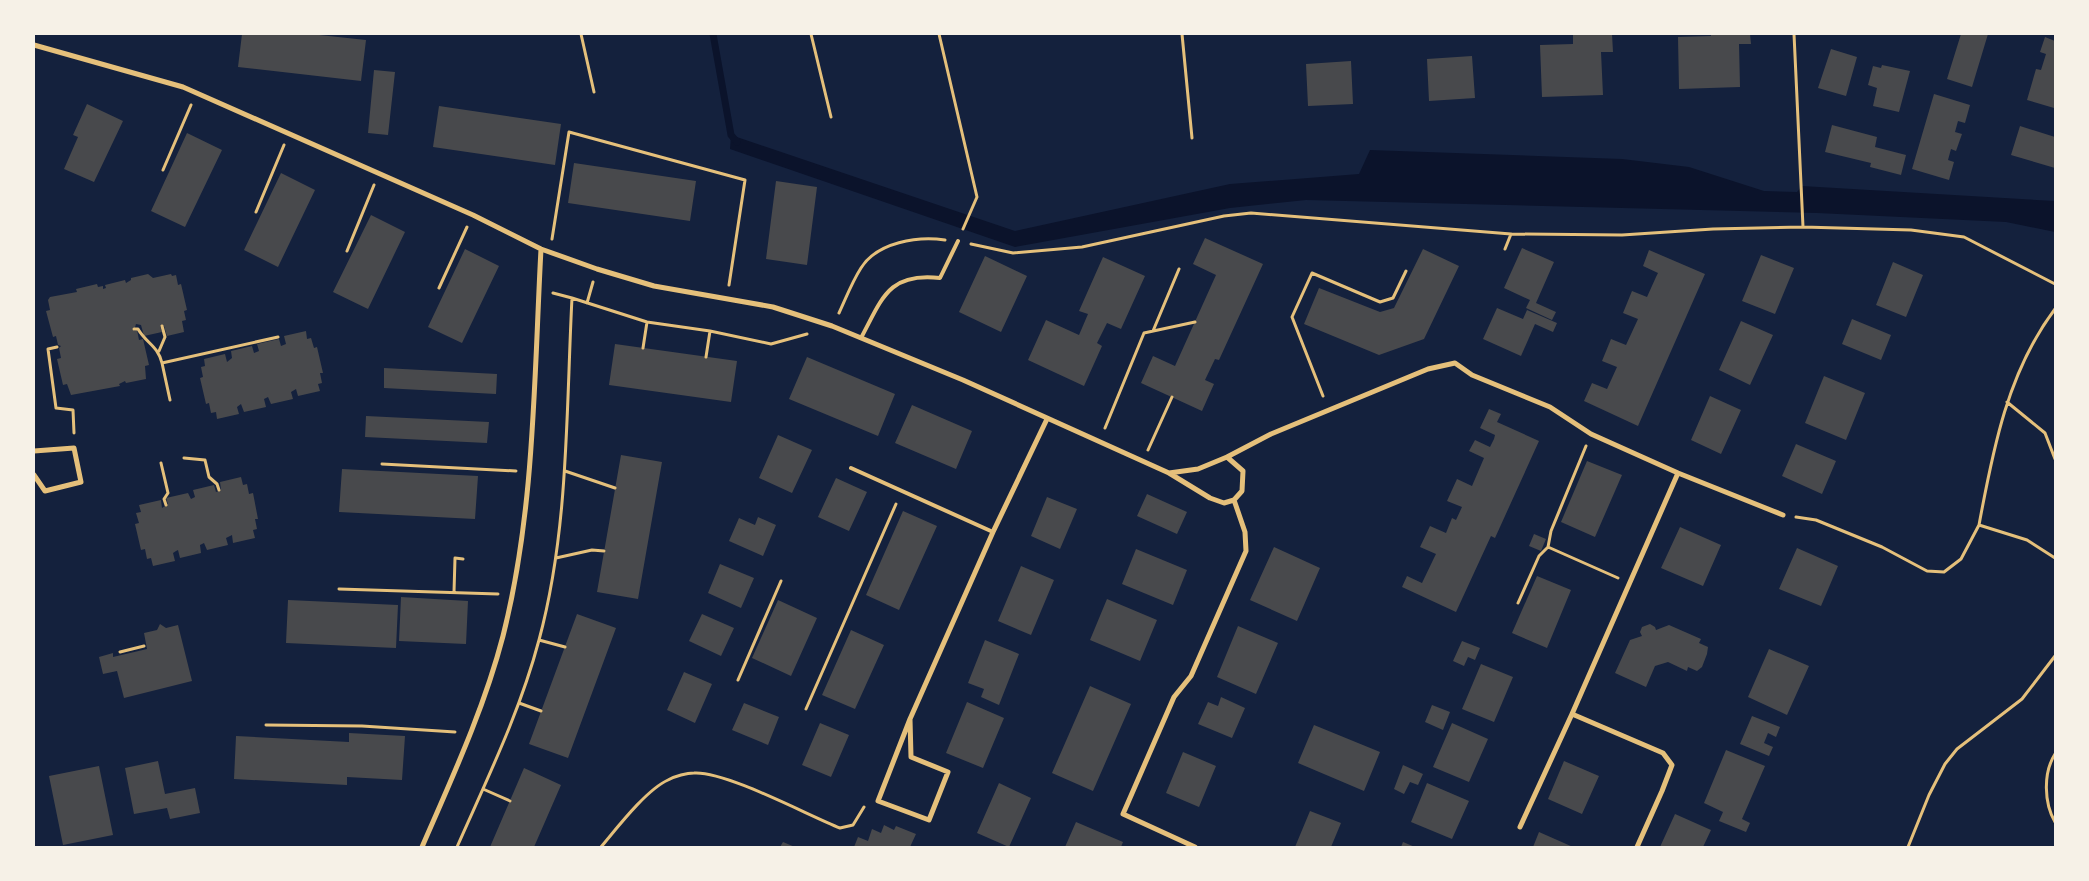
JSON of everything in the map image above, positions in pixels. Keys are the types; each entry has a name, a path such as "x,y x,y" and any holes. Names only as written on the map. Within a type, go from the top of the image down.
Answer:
{"street":[{"path":"34,45 120,68 196,93 473,215 541,249 597,269 654,286 773,306 832,326 963,380 1169,473 1210,498 1224,503 1234,500 1242,491 1243,471 1227,456"},
{"path":"422,847 472,733 502,637 512,595 528,472 541,249"},
{"path":"1169,473 1198,469 1271,434 1428,369 1455,363 1472,375 1550,407 1591,434 1678,473 1783,514"},
{"path":"910,720 911,756 948,772 929,820 878,801 910,720 993,532 1048,420"},
{"path":"34,451 74,448 81,482 45,490 34,475"},
{"path":"1520,827 1678,473"},
{"path":"1195,847 1123,814 1174,697 1191,676 1246,551 1246,532 1234,500"},
{"path":"1572,714 1663,753 1672,765 1637,847"}],"lane":[{"path":"861,338 880,302 891,287 905,280 920,276 940,278 958,241"},
{"path":"851,468 993,532"}],"path":[{"path":"581,34 594,92"},
{"path":"811,34 831,116"},
{"path":"939,34 977,196 963,231"},
{"path":"1182,34 1192,138"},
{"path":"1794,34 1803,227"},
{"path":"163,170 196,93"},
{"path":"550,252 569,132 745,180 728,298"},
{"path":"256,212 289,133"},
{"path":"346,251 379,173"},
{"path":"550,284 553,293 647,322 710,331 771,344 832,326 862,266 879,250 904,242 929,237 1013,253 1082,247 1224,216 1252,213 1511,234 1622,236 1714,229 1803,227 1911,230 1964,237 2055,284"},
{"path":"439,288 473,215"},
{"path":"1505,249 1511,234"},
{"path":"587,303 597,269"},
{"path":"1152,332 1179,269"},
{"path":"1329,411 1292,317 1312,273 1380,302 1393,298 1406,271"},
{"path":"457,847 519,703 539,640 556,558 565,471 572,298"},
{"path":"1783,514 1824,523 1882,546 1927,571 1944,572 1961,559 1979,525 1992,449 2006,402 2037,332 2055,309"},
{"path":"643,348 647,322"},
{"path":"1099,442 1144,333 1195,322"},
{"path":"159,351 165,337 162,326"},
{"path":"134,329 138,329 143,338 159,351 170,400"},
{"path":"706,357 710,331"},
{"path":"162,363 278,337"},
{"path":"58,347 48,349 56,408 73,410 74,448"},
{"path":"1143,462 1172,397"},
{"path":"2006,402 2045,433 2055,459"},
{"path":"1518,603 1539,556 1548,547 1551,532 1591,434"},
{"path":"184,458 205,460 209,477 217,484 219,490"},
{"path":"161,463 168,493 164,498 166,505"},
{"path":"382,464 528,472"},
{"path":"565,471 615,488"},
{"path":"806,709 902,491"},
{"path":"1979,525 2027,540 2055,558"},
{"path":"1548,547 1629,582"},
{"path":"556,558 592,550 604,551"},
{"path":"454,592 455,558 463,559"},
{"path":"738,680 781,581"},
{"path":"339,589 512,595"},
{"path":"539,640 565,647"},
{"path":"120,652 144,646"},
{"path":"1908,847 1929,794 1945,764 1957,749 2022,699 2055,656"},
{"path":"519,703 542,711"},
{"path":"266,725 362,726 472,733"},
{"path":"2055,754 2050,762 2046,784 2049,812 2055,822"},
{"path":"602,847 627,816 652,793 668,780 694,772 726,779 840,828 847,828 853,825 867,802 878,801"},
{"path":"483,789 510,801"}],"water":[{"path":"731,135 1015,231 1230,184 1359,174 1370,150 1622,159 1689,167 1764,191 1797,192 1802,186 2055,201 2055,232 2006,222 1817,213 1306,200 1230,208 1015,247 730,149"}],"building":[{"path":"242,34 310,34 366,40 361,81 238,67"},
{"path":"1573,34 1612,34 1613,52 1601,52 1603,95 1542,97 1540,45 1573,44"},
{"path":"1711,34 1750,34 1751,44 1739,44 1740,87 1679,89 1678,37 1711,36"},
{"path":"1961,34 1988,34 1972,87 1947,79"},
{"path":"2045,37 2055,41 2054,108 2027,100 2036,69 2041,70 2046,54 2040,52"},
{"path":"1831,49 1857,57 1846,96 1818,88"},
{"path":"1472,56 1475,98 1429,101 1427,59"},
{"path":"1351,61 1353,104 1308,106 1306,64"},
{"path":"1882,65 1910,71 1899,112 1873,106 1877,88 1868,85 1873,66 1881,68"},
{"path":"374,70 395,72 388,135 368,133"},
{"path":"1934,94 1970,105 1965,123 1958,121 1955,132 1962,134 1956,151 1951,149 1948,160 1954,162 1949,180 1912,169"},
{"path":"87,104 123,121 94,182 64,169 78,137 73,135"},
{"path":"439,106 561,124 555,165 433,147"},
{"path":"1832,125 1877,137 1875,147 1906,155 1901,175 1870,167 1871,163 1825,152"},
{"path":"2020,126 2055,137 2055,168 2011,155"},
{"path":"187,133 222,150 185,227 151,211"},
{"path":"574,163 696,181 690,221 568,203"},
{"path":"281,173 315,190 278,267 244,250"},
{"path":"776,181 817,187 807,265 766,259"},
{"path":"371,215 405,232 368,309 333,292"},
{"path":"1205,238 1263,264 1219,360 1215,359 1205,380 1214,384 1202,411 1141,383 1153,356 1175,366 1216,275 1193,264"},
{"path":"1522,248 1554,262 1536,303 1556,312 1552,320 1526,308 1530,300 1504,288"},
{"path":"465,249 499,266 462,343 428,327"},
{"path":"1423,249 1459,266 1424,339 1379,355 1304,324 1319,288 1380,312 1394,308"},
{"path":"1649,250 1705,274 1638,426 1584,401 1592,383 1607,389 1617,367 1602,361 1611,339 1626,345 1638,319 1623,313 1632,291 1647,297 1658,273 1643,266"},
{"path":"1761,255 1794,268 1775,314 1742,301"},
{"path":"985,256 1027,276 1001,332 959,312"},
{"path":"1103,257 1145,276 1121,329 1107,323 1097,343 1102,346 1084,386 1028,360 1046,320 1079,335 1088,314 1079,311"},
{"path":"1893,262 1923,275 1906,317 1876,305"},
{"path":"148,274 153,278 171,274 172,276 176,275 178,285 181,284 187,310 184,311 186,320 182,321 184,332 167,336 164,326 160,326 162,332 144,336 141,325 136,324 134,331 137,330 139,340 143,339 149,365 145,366 146,379 126,383 125,381 119,384 120,386 71,395 67,384 63,385 57,359 61,358 59,348 61,346 58,345 56,336 53,337 46,311 50,310 48,300 50,297 77,292 76,289 97,284 98,287 103,286 103,289 106,288 105,285 125,280 126,283 131,278"},
{"path":"1497,308 1523,319 1527,310 1557,323 1553,332 1535,324 1521,356 1483,339"},
{"path":"1852,319 1891,335 1881,360 1842,344"},
{"path":"1741,321 1773,335 1750,385 1719,370"},
{"path":"306,331 307,339 311,338 314,348 317,347 323,373 320,373 322,383 318,384 320,391 298,396 296,389 291,392 293,399 271,404 268,397 264,399 266,407 244,412 241,404 237,407 239,414 217,419 216,412 211,413 209,403 206,404 200,378 203,377 201,367 205,366 204,359 225,354 227,362 232,358 231,351 252,346 254,353 259,351 257,344 279,339 281,346 286,344 284,336"},
{"path":"615,344 737,361 731,402 609,385"},
{"path":"807,357 895,394 878,436 789,399"},
{"path":"384,368 497,374 496,394 384,388"},
{"path":"1824,376 1865,393 1846,440 1805,423"},
{"path":"1710,396 1741,410 1721,454 1691,440"},
{"path":"912,405 972,431 956,469 895,443"},
{"path":"1489,409 1501,414 1497,422 1539,441 1495,538 1491,536 1456,612 1402,587 1407,576 1422,583 1436,554 1420,547 1430,526 1446,533 1452,518 1456,520 1462,507 1447,501 1457,479 1472,486 1484,458 1469,451 1475,440 1490,447 1494,439 1495,435 1480,428"},
{"path":"366,416 489,422 487,443 365,437"},
{"path":"778,435 812,450 792,493 759,478"},
{"path":"1796,444 1836,461 1822,494 1782,476"},
{"path":"621,455 662,462 638,599 597,592"},
{"path":"1587,461 1622,475 1595,537 1561,522"},
{"path":"342,469 478,476 475,519 339,512"},
{"path":"241,477 243,485 247,484 249,494 253,493 258,519 255,519 257,529 253,530 255,538 233,543 232,535 226,538 228,545 207,550 204,543 200,545 201,553 180,558 178,550 173,553 175,561 153,566 151,558 147,559 145,549 141,550 135,524 139,523 136,513 141,512 139,505 161,500 162,508 168,504 166,498 188,493 191,499 195,497 193,490 214,485 216,492 221,490 220,482"},
{"path":"836,478 867,492 849,531 818,517"},
{"path":"1147,494 1187,512 1177,534 1137,516"},
{"path":"1047,497 1077,509 1060,549 1031,536"},
{"path":"903,511 937,526 899,610 866,595"},
{"path":"758,517 776,525 763,556 729,541 739,518 755,525"},
{"path":"1680,527 1721,545 1703,586 1661,568"},
{"path":"1534,534 1546,539 1541,551 1529,546"},
{"path":"1274,547 1320,568 1297,621 1250,600"},
{"path":"1797,548 1838,566 1821,606 1779,589"},
{"path":"1136,549 1187,570 1173,605 1122,584"},
{"path":"720,564 754,578 741,608 708,593"},
{"path":"1021,566 1054,580 1031,635 998,621"},
{"path":"1537,576 1571,590 1547,648 1512,633"},
{"path":"401,597 468,601 466,644 399,641"},
{"path":"1107,599 1157,620 1140,661 1090,640"},
{"path":"288,600 398,605 396,648 286,643"},
{"path":"778,600 817,618 791,676 752,658"},
{"path":"577,614 616,628 568,758 529,744"},
{"path":"702,614 734,628 721,656 689,641"},
{"path":"160,624 166,628 178,625 192,681 124,698 117,671 103,674 99,657 113,653 113,657 147,649 144,633 157,630"},
{"path":"1650,624 1656,630 1669,625 1701,639 1699,643 1708,647 1702,667 1697,671 1688,667 1687,671 1668,662 1655,666 1646,687 1615,673 1630,640 1642,636 1640,632 1642,627"},
{"path":"1238,626 1278,643 1256,694 1217,677"},
{"path":"851,630 884,645 855,709 822,695"},
{"path":"985,640 1019,654 999,705 981,697 984,689 968,683"},
{"path":"1462,641 1480,648 1475,660 1468,657 1464,666 1453,661"},
{"path":"1769,649 1809,666 1787,715 1748,697"},
{"path":"1481,664 1513,677 1494,722 1462,709"},
{"path":"684,672 712,684 695,723 667,710"},
{"path":"1090,686 1131,704 1093,791 1052,773"},
{"path":"1221,697 1245,708 1232,738 1198,724 1208,702 1218,706"},
{"path":"967,702 1004,718 983,768 946,753"},
{"path":"744,703 779,717 768,745 732,730"},
{"path":"1432,705 1450,712 1443,730 1425,722"},
{"path":"1752,716 1780,727 1776,737 1768,733 1764,743 1773,747 1769,756 1740,744"},
{"path":"820,723 849,735 831,777 802,765"},
{"path":"1452,723 1488,739 1469,782 1433,767"},
{"path":"1314,725 1380,752 1364,791 1298,763"},
{"path":"349,733 405,736 402,780 347,777 347,785 234,779 236,736 349,742"},
{"path":"1726,750 1765,766 1742,819 1750,823 1746,832 1719,821 1723,812 1704,803"},
{"path":"1183,752 1216,766 1199,807 1166,793"},
{"path":"158,761 165,794 195,788 200,813 170,819 167,808 134,814 125,768"},
{"path":"1564,761 1599,776 1582,814 1548,799"},
{"path":"1403,765 1423,774 1418,785 1410,782 1404,794 1394,789"},
{"path":"99,766 113,835 63,845 49,776"},
{"path":"524,768 561,785 534,847 490,847"},
{"path":"999,783 1031,798 1009,847 977,833"},
{"path":"1427,783 1469,801 1452,839 1411,822"},
{"path":"1310,811 1341,823 1331,847 1295,847"},
{"path":"1675,814 1711,830 1703,847 1660,847"},
{"path":"1076,822 1123,842 1121,847 1065,847"},
{"path":"884,825 894,830 896,826 916,834 910,847 854,847 858,837 868,841 872,829 881,833"},
{"path":"1539,832 1573,847 1533,847"},
{"path":"783,842 795,847 780,847"},
{"path":"1403,842 1415,847 1401,847"}],"waterway":[{"path":"713,34 731,135 737,142"}]}
